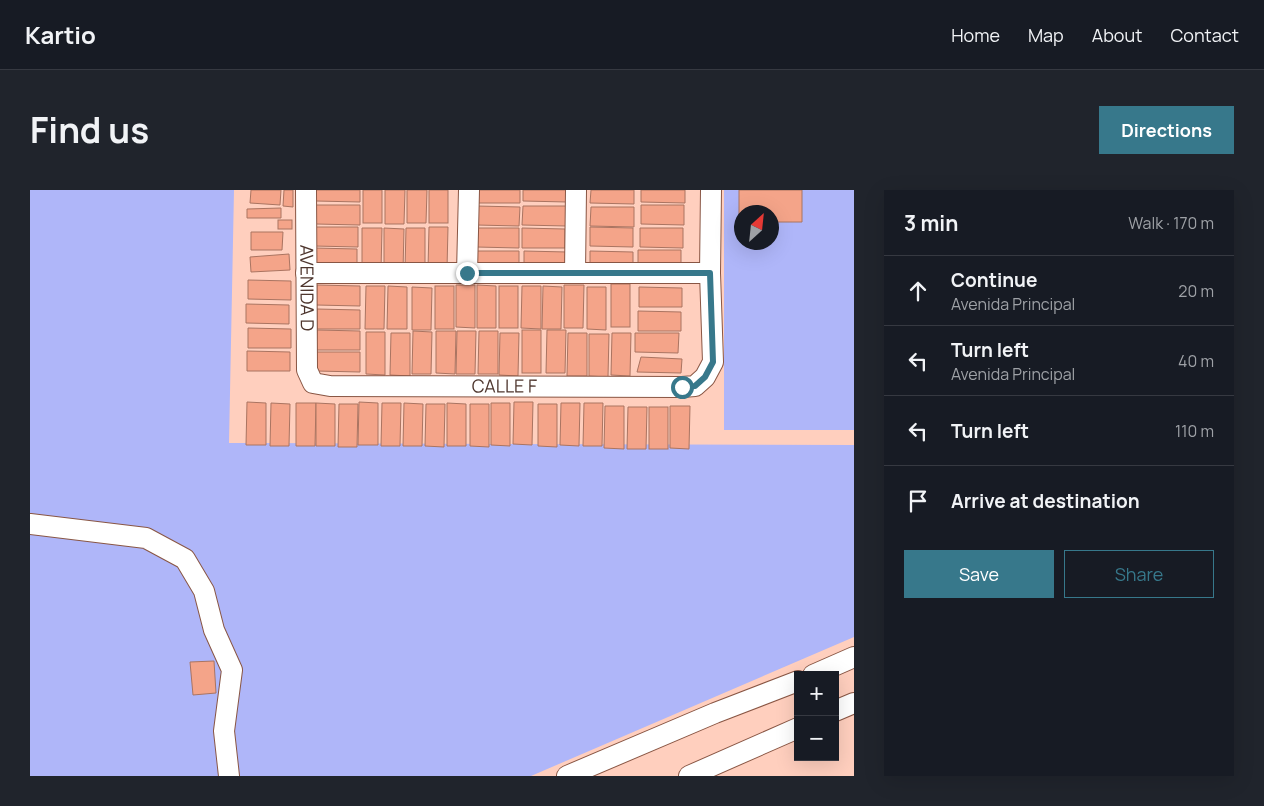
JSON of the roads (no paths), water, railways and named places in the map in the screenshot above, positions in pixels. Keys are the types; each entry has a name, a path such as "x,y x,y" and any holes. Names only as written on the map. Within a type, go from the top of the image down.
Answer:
{"street":[{"name":"AVENIDA D","path":"306,190 307,370 314,383"},
{"path":"467,273 469,190"},
{"path":"575,273 576,190"},
{"path":"306,273 710,273 710,190"},
{"name":"CALLE F","path":"314,383 340,386 695,386 705,377 713,362 710,273"},
{"path":"30,524 146,538 185,559 204,591 214,630 232,670 224,731 230,774"},
{"path":"822,671 854,657"},
{"path":"567,776 715,713 794,683"},
{"path":"839,709 854,703"},
{"path":"689,776 794,730"}]}
